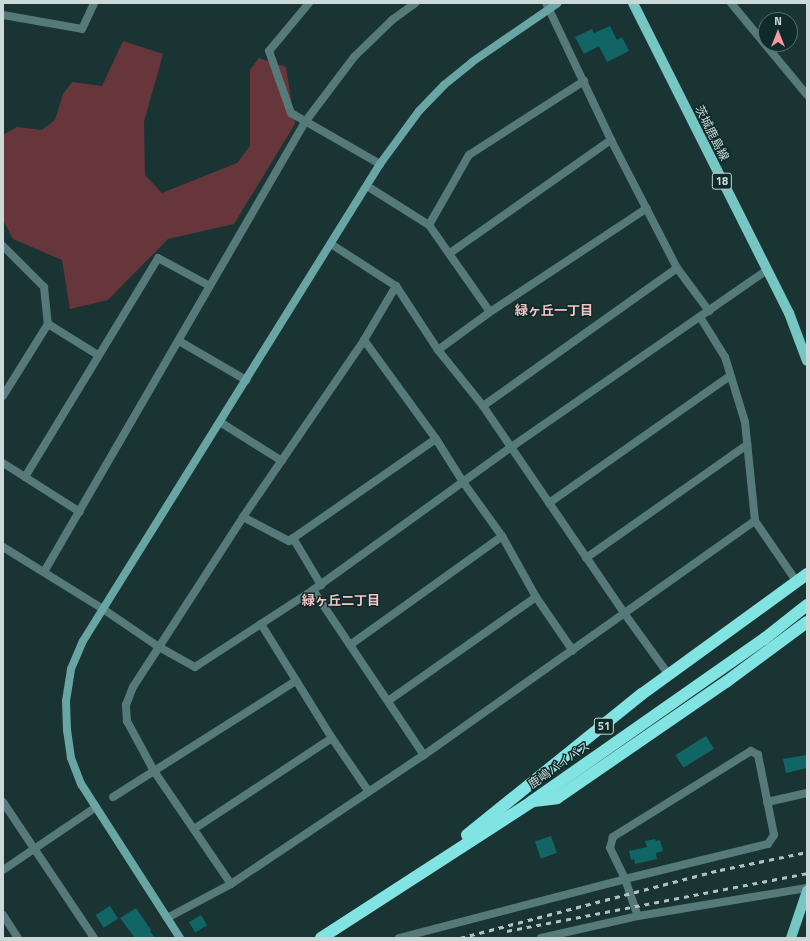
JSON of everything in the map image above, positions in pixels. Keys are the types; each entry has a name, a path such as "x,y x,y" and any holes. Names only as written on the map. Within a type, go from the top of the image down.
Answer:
{"highway":[{"name":"51","path":"405,885 642,694 807,574"},
{"name":"鹿嶋バイパス","path":"321,938 531,802 764,639 807,605"},
{"name":"51","path":"531,802 557,798 726,682 807,622"}],"main road":[{"name":"茨城鹿島線","path":"633,3 788,313 807,362"},
{"path":"791,938 807,891"}],"street":[{"path":"3,15 82,29 94,3"},
{"path":"309,3 269,51 291,113 380,164"},
{"path":"44,572 305,122 354,57 392,20 414,3"},
{"path":"180,938 81,784 71,758 67,730 66,701 72,669 83,641 380,164 419,111 444,85 472,62 548,6 558,3"},
{"path":"731,3 807,94"},
{"path":"548,6 611,140 677,268 709,311"},
{"path":"429,225 469,155 584,81"},
{"path":"450,253 611,140"},
{"path":"367,186 429,225 490,312"},
{"path":"438,350 490,312 647,208"},
{"path":"331,244 396,286 438,350 483,406 510,448 624,613 669,675"},
{"path":"3,246 44,287 48,324 3,396"},
{"path":"25,477 158,258 210,286"},
{"path":"483,406 677,268"},
{"path":"3,547 104,609 159,647 195,667 321,585 510,448 767,270"},
{"path":"231,884 154,771 127,721 126,705 133,687 243,517 364,340 396,286"},
{"path":"700,317 725,357 744,422 755,521 797,582"},
{"path":"48,324 98,355"},
{"path":"364,340 436,439 463,482 502,536 536,597 573,651"},
{"path":"179,341 246,380"},
{"path":"549,503 730,376"},
{"path":"220,422 282,461"},
{"path":"243,517 289,541 436,439"},
{"path":"586,558 747,445"},
{"path":"3,463 80,512"},
{"path":"167,918 231,884 424,755 755,521"},
{"path":"350,645 502,536"},
{"path":"293,538 321,585"},
{"path":"313,590 424,755"},
{"path":"388,701 536,597"},
{"path":"261,624 332,738 369,792"},
{"path":"113,797 296,680"},
{"path":"194,829 332,738"},
{"path":"398,938 625,878 768,844 774,835 766,802 758,755 751,751 613,837 610,848 625,878 638,916"},
{"path":"766,802 807,793"},
{"path":"3,802 94,938"},
{"path":"3,870 96,807"},
{"path":"541,938 638,916 807,888"},
{"path":"3,915 18,938"}],"shaded area":[{"path":"123,41 163,54 144,122 145,175 162,193 237,163 250,146 250,70 259,58 286,67 295,124 234,224 168,239 108,300 70,309 62,260 13,239 3,220 3,135 17,127 42,130 55,120 63,94 72,82 102,86"}],"building":[{"path":"610,26 617,40 622,37 629,51 607,62 599,46 584,54 575,37 592,29 594,33"},
{"path":"706,736 714,749 683,768 675,755"},
{"path":"807,755 807,768 786,773 783,759"},
{"path":"551,836 557,853 541,859 535,842"},
{"path":"655,839 656,841 660,840 663,851 656,853 657,859 635,864 634,859 631,860 629,851 647,847 645,841"},
{"path":"110,906 118,919 104,928 96,915"},
{"path":"136,908 155,938 135,938 120,918"},
{"path":"201,915 207,925 195,932 189,922"}],"railway":[{"path":"460,938 720,870 807,852"},
{"path":"507,931 807,873"}],"district":[{"name":"緑ヶ丘一丁目","path":"554,310"},
{"name":"緑ヶ丘二丁目","path":"341,600"}]}
